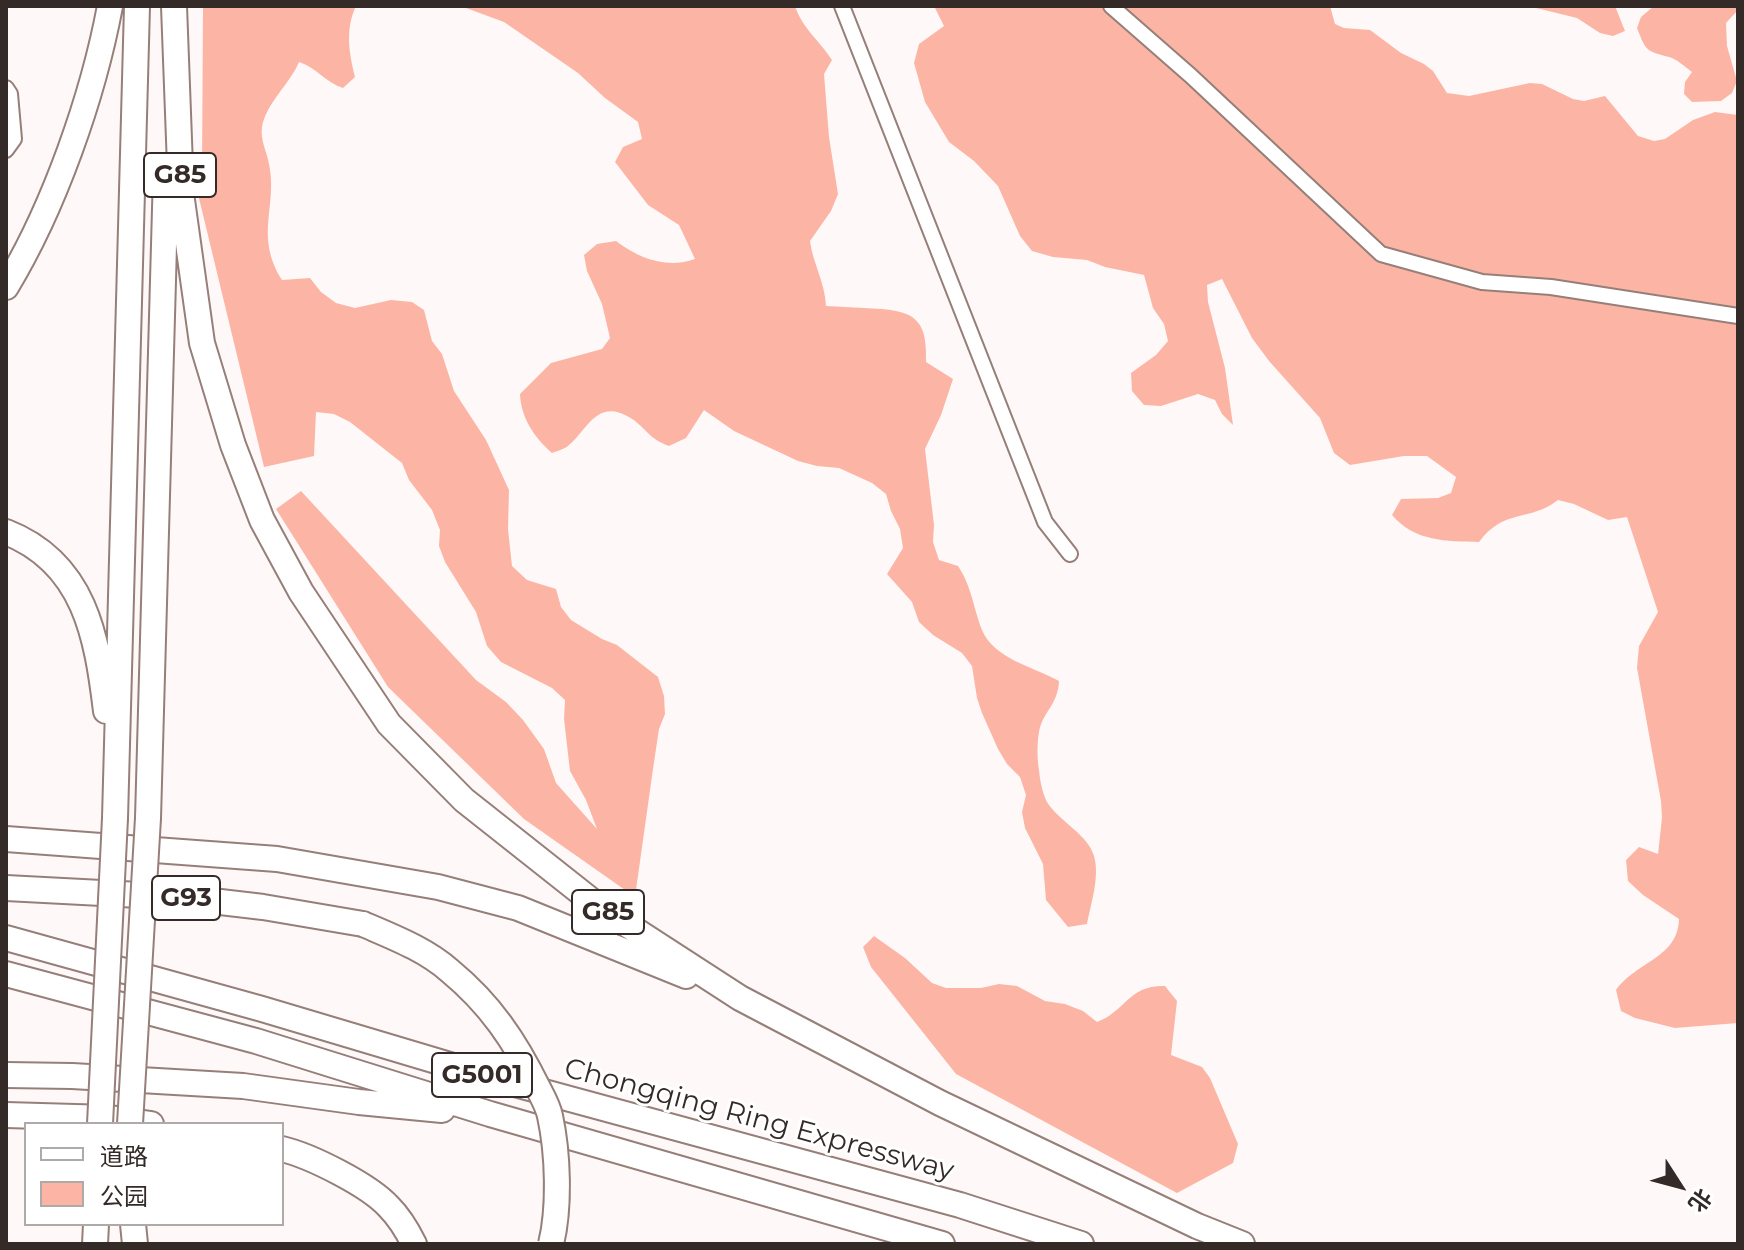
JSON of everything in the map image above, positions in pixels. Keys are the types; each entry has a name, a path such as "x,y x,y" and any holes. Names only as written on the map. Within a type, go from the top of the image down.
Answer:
{"highway":[{"path":"6,287 23,259 62,173 103,43 110,6"},
{"path":"100,1122 115,818 137,6"},
{"path":"130,1122 148,818 173,6"},
{"name":"G85","path":"173,6 181,193 202,343 233,445 262,520 301,592 389,724 464,800 598,906 740,998 940,1103 1197,1226 1242,1244"},
{"path":"6,532 23,539 57,567 83,603 100,660 116,786"},
{"path":"6,839 277,859 438,887 518,908 740,998"},
{"name":"G93","path":"6,888 178,897 363,924 405,942 449,969 500,1019 525,1060 550,1114 556,1180 555,1226 551,1244"},
{"name":"Chongqing Ring Expressway","path":"6,938 515,1084 960,1205 1081,1244"},
{"name":"G5001","path":"6,974 256,1041 490,1114"},
{"path":"6,1075 243,1086 359,1102 490,1114 942,1244"},
{"path":"6,1115 110,1118 137,1122"},
{"path":"284,1150 344,1176 387,1204 414,1244"}],"street":[{"path":"842,6 1045,522 1070,554"},
{"path":"1111,6 1191,76 1381,254 1482,282 1551,287 1738,316"},
{"path":"6,88 10,94 14,139 6,150"}],"green space":[{"path":"203,6 356,6 350,23 349,41 355,77 343,88 299,62 264,118 262,137 271,179 269,249 282,280 310,278 321,292 336,303 355,308 391,300 412,302 424,310 432,341 442,354 454,391 486,440 509,490 508,529 512,566 527,580 556,589 561,607 571,620 617,645 658,677 665,714 659,729 635,897 524,819 388,687 276,509 301,491 476,680 506,702 523,720 544,749 556,783 597,829 570,771 565,700 552,688 501,662 487,646 476,612 445,562 439,546 440,530 432,510 409,480 402,463 350,422 334,414 316,412 314,456 264,467 197,190 202,171"},
{"path":"443,6 795,6 807,28 832,60 824,74 838,194 831,211 810,241 826,306 905,313 923,330 926,362 953,379 925,449 934,525 933,542 939,560 958,566 963,574 988,640 1005,655 1059,681 1056,696 1039,732 1038,766 1047,802 1081,835 1094,856 1095,881 1087,924 1068,927 1046,900 1043,864 1025,828 1022,812 1026,795 1020,777 998,749 982,713 972,666 962,653 919,622 912,602 887,574 903,548 900,529 886,494 872,483 839,468 798,461 734,431 704,410 686,438 669,446 656,440 629,417 609,411 594,418 567,446 552,453 534,434 523,411 520,394 551,363 602,349 610,338 602,304 587,271 584,255 597,244 616,241 654,260 674,263 695,259 679,225 648,205 615,162 623,147 642,139 638,122 578,73 504,22 466,8"},
{"path":"934,6 1330,6 1335,24 1344,28 1370,30 1433,71 1447,93 1469,96 1530,83 1542,84 1584,101 1605,96 1638,136 1654,141 1665,139 1693,120 1715,112 1738,115 1738,1023 1675,1028 1635,1018 1621,1011 1616,990 1672,942 1679,919 1628,881 1626,860 1639,847 1658,854 1662,818 1637,668 1639,646 1658,612 1627,517 1608,520 1558,500 1548,507 1498,524 1479,542 1432,538 1411,530 1392,515 1401,499 1438,498 1451,493 1456,477 1427,456 1404,456 1350,465 1334,453 1320,418 1252,338 1222,279 1207,285 1208,302 1225,368 1233,425 1222,414 1215,400 1198,394 1161,406 1144,405 1132,391 1131,373 1156,355 1168,341 1164,324 1153,308 1144,275 1087,260 1053,257 1032,251 1020,236 998,186 974,161 949,142 925,102 914,63 919,44 944,26"},
{"path":"1528,6 1615,6 1625,31 1613,36 1600,33 1577,18"},
{"path":"1654,6 1738,6 1726,23 1727,46 1737,81 1732,93 1721,101 1692,102 1684,94 1685,82 1692,72 1675,59 1648,49 1637,28 1641,17"},
{"path":"874,936 905,958 932,983 946,988 981,988 999,984 1017,986 1045,1001 1083,1011 1097,1022 1115,1012 1135,994 1165,986 1177,1001 1171,1055 1202,1067 1210,1078 1238,1144 1233,1163 1177,1193 956,1074 871,967 863,947"}]}
